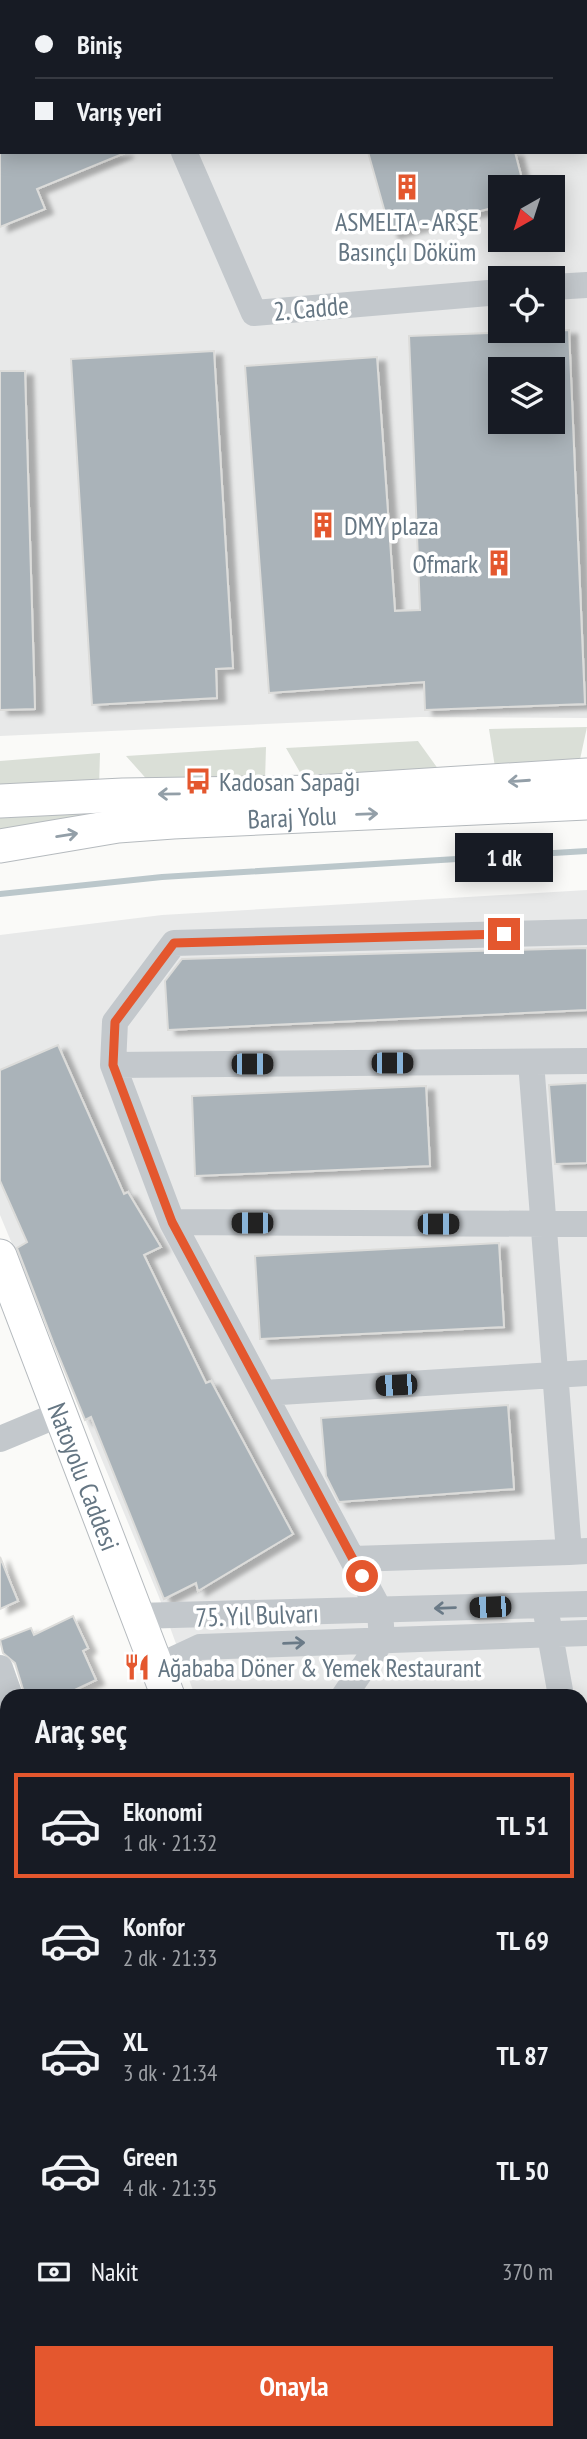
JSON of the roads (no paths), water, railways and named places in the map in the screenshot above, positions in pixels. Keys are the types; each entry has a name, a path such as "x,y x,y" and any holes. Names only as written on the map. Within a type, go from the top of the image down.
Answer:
{"main road":[{"name":"Baraj Yolu","path":"0,801 123,794 317,792 587,775"},
{"name":"Baraj Yolu","path":"0,846 118,827 173,822 587,803"},
{"name":"Natoyolu Caddesi","path":"0,1256 162,1681"}],"street":[{"name":"2. Cadde","path":"185,154 254,313 488,293"},
{"path":"565,287 587,285"},
{"path":"349,1689 382,1640 380,1611 172,1222 113,1065 115,1022 174,943 587,932"},
{"path":"113,1065 587,1061"},
{"path":"352,1559 578,1552 555,1374 531,1062"},
{"path":"172,1222 587,1224"},
{"path":"264,1393 587,1373"},
{"path":"0,1439 60,1414"},
{"name":"75. Yıl Bulvarı","path":"137,1616 587,1604"},
{"path":"546,1605 560,1689"},
{"name":"75. Yıl Bulvarı","path":"162,1681 200,1647 587,1633"},
{"path":"0,1668 8,1689"}],"waterway":[{"path":"0,894 162,877 587,851"}],"place":[{"name":"ASMELTA - ARŞE Basınçlı Döküm","path":"407,187"},
{"name":"DMY plaza","path":"323,525"},
{"name":"Ofmark","path":"499,563"},
{"name":"Kadosan Sapağı","path":"198,781"},
{"name":"Ağababa Döner & Yemek Restaurant","path":"137,1667"}]}
